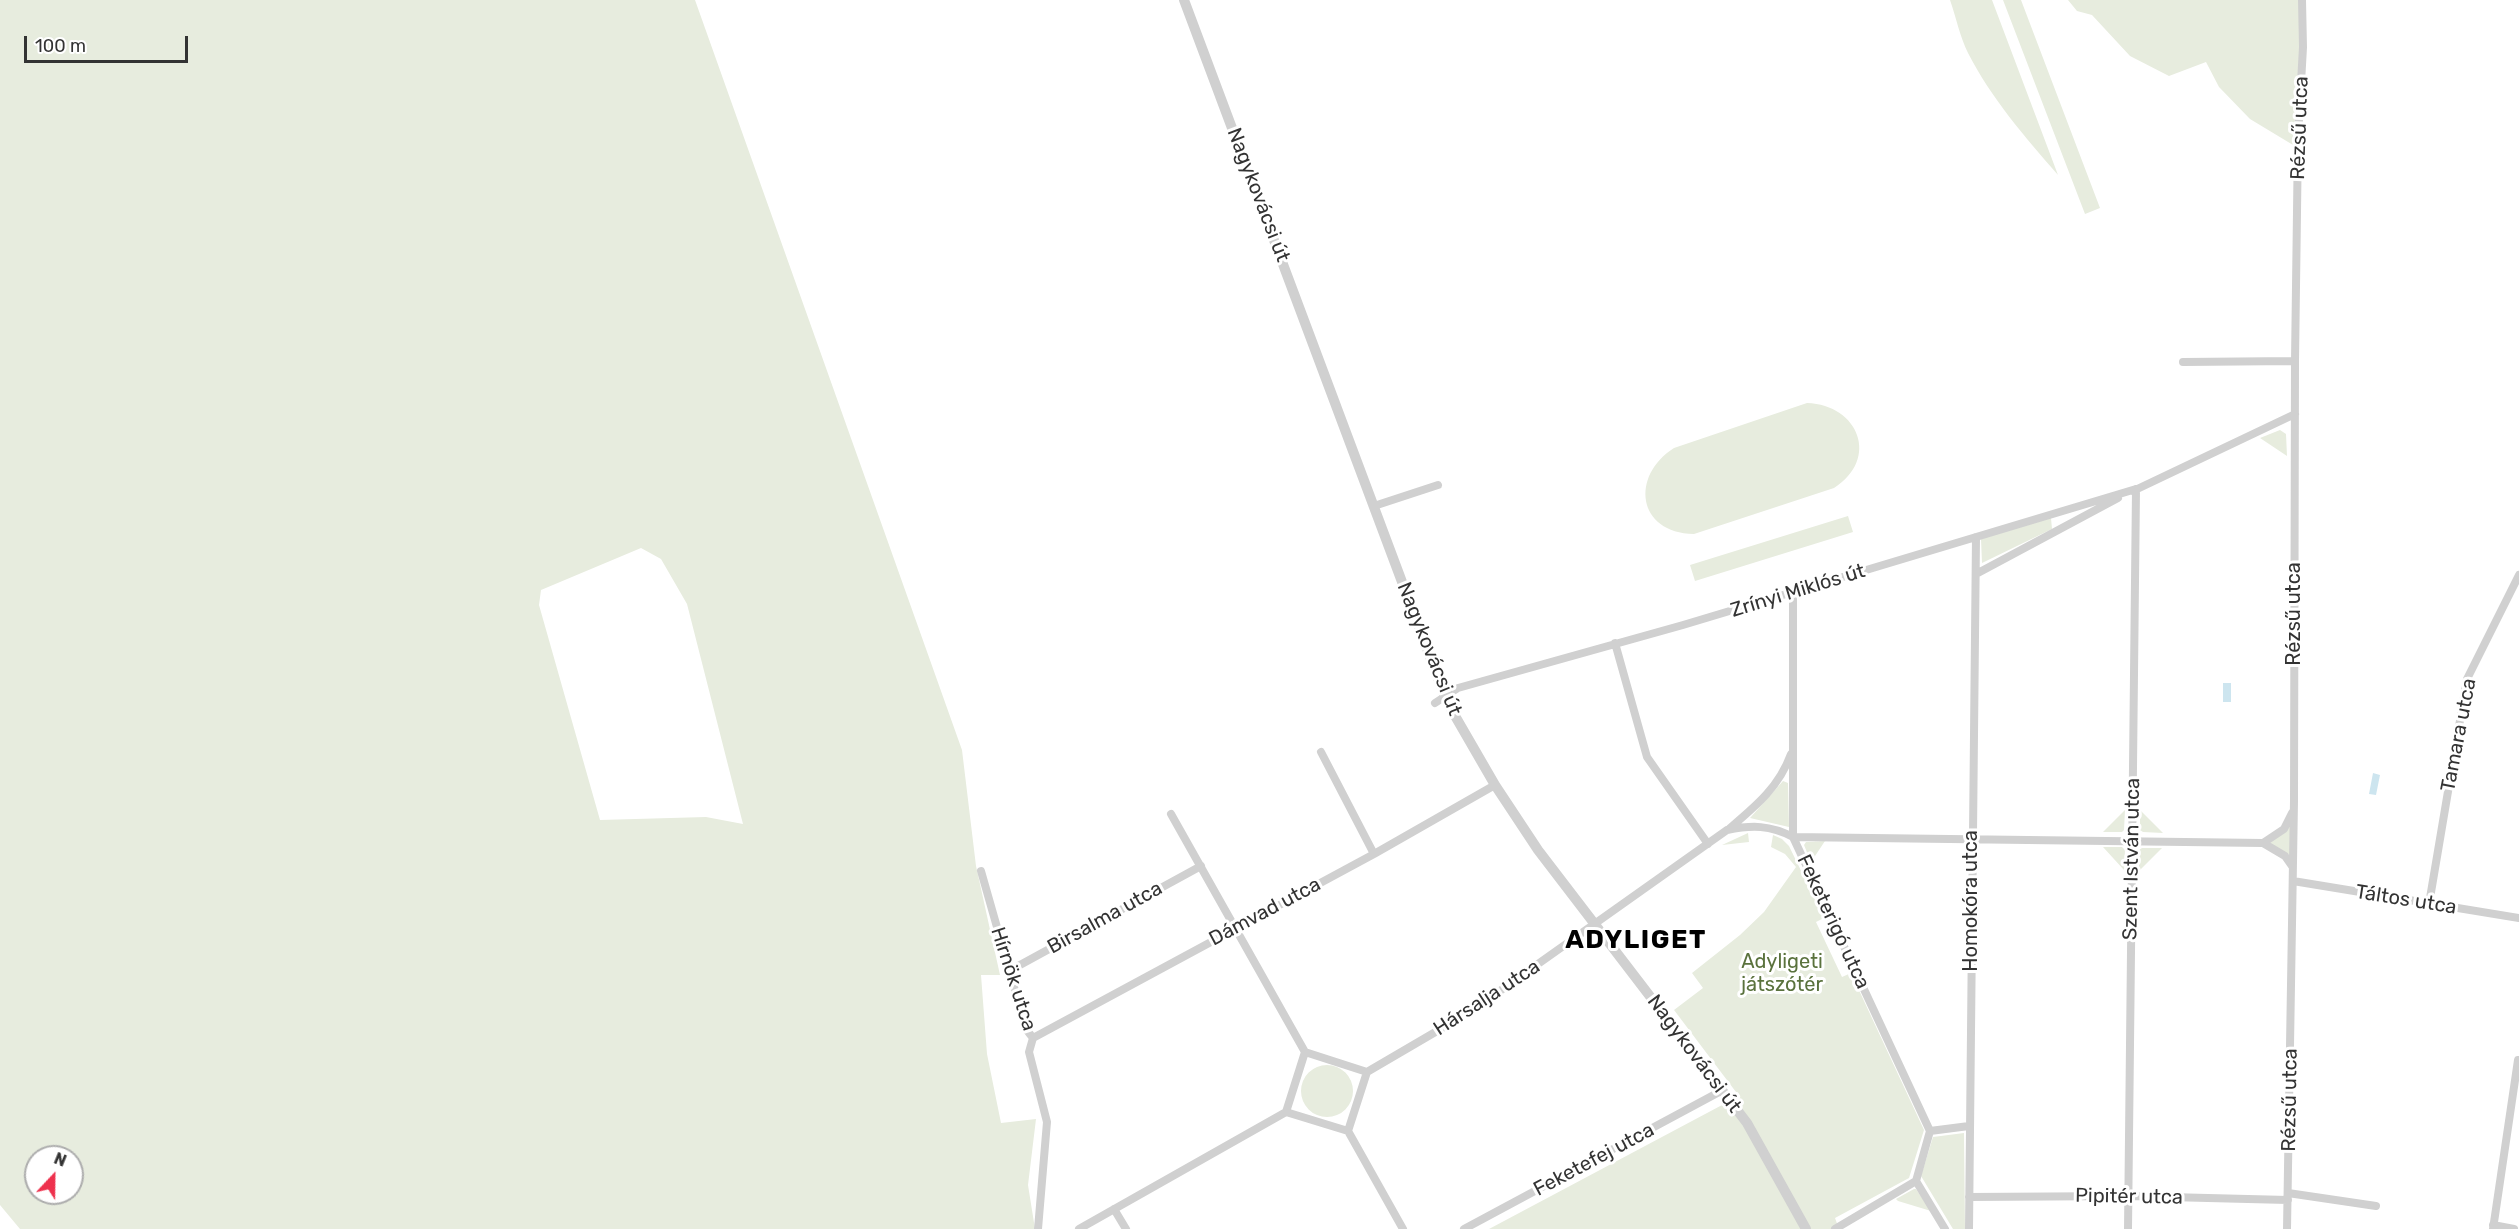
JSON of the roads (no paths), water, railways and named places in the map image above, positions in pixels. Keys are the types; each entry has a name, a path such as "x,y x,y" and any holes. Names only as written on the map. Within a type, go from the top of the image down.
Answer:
{"street":[{"name":"Nagykovácsi út","path":"1184,0 1374,506 1440,700 1538,850 1600,923 1751,1130 1806,1229"},
{"name":"Rézsű utca","path":"2287,1229 2294,801 2295,361 2298,137 2303,47 2302,0"},
{"path":"2183,362 2295,361"},
{"name":"Zrínyi Miklós út","path":"1976,574 2136,489 2295,414"},
{"path":"1374,506 1438,485"},
{"name":"Zrínyi Miklós út","path":"1440,700 1458,688 1793,592 2136,489"},
{"name":"Szent István utca","path":"2127,1229 2136,489"},
{"name":"Homokóra utca","path":"1969,1229 1971,839 1976,537"},
{"name":"Tamara utca","path":"2429,904 2467,679 2519,575"},
{"name":"Feketerigó utca","path":"1793,592 1793,837 1930,1131"},
{"path":"1615,643 1647,757 1708,844"},
{"name":"Hársalja utca","path":"1367,1072 1473,1010 1600,923 1727,830 1771,792 1784,774 1793,750"},
{"path":"1321,752 1374,854"},
{"name":"Dámvad utca","path":"1034,1038 1374,854 1495,785"},
{"path":"2262,843 2284,829 2290,820 2294,801"},
{"path":"1171,814 1305,1052 1367,1072 1348,1131"},
{"path":"1727,830 1750,825 1766,826 1793,837 2262,843 2285,856 2293,868"},
{"name":"Birsalma utca","path":"1009,971 1201,866"},
{"name":"Hírnök utca","path":"981,871 1026,1029 1034,1038 1029,1052 1047,1122 1038,1229"},
{"name":"Táltos utca","path":"2293,881 2519,918"},
{"path":"1079,1229 1286,1112 1305,1052"},
{"path":"2514,1229 2493,1227 2518,1060"},
{"name":"Feketefej utca","path":"1464,1229 1723,1090"},
{"path":"1286,1112 1348,1131 1404,1229"},
{"path":"1835,1229 1916,1180 1930,1131 1969,1126"},
{"path":"1916,1180 1946,1229"},
{"name":"Pipitér utca","path":"1969,1197 2288,1196 2376,1206"},
{"path":"1114,1209 1126,1229"}],"water":[{"path":"2223,683 2231,683 2231,702 2223,702"},
{"path":"2373,773 2380,775 2376,795 2369,794"}],"district":[{"name":"ADYLIGET","path":"1636,940"}],"park label":[{"name":"Adyligeti játszótér","path":"1782,974"}]}
